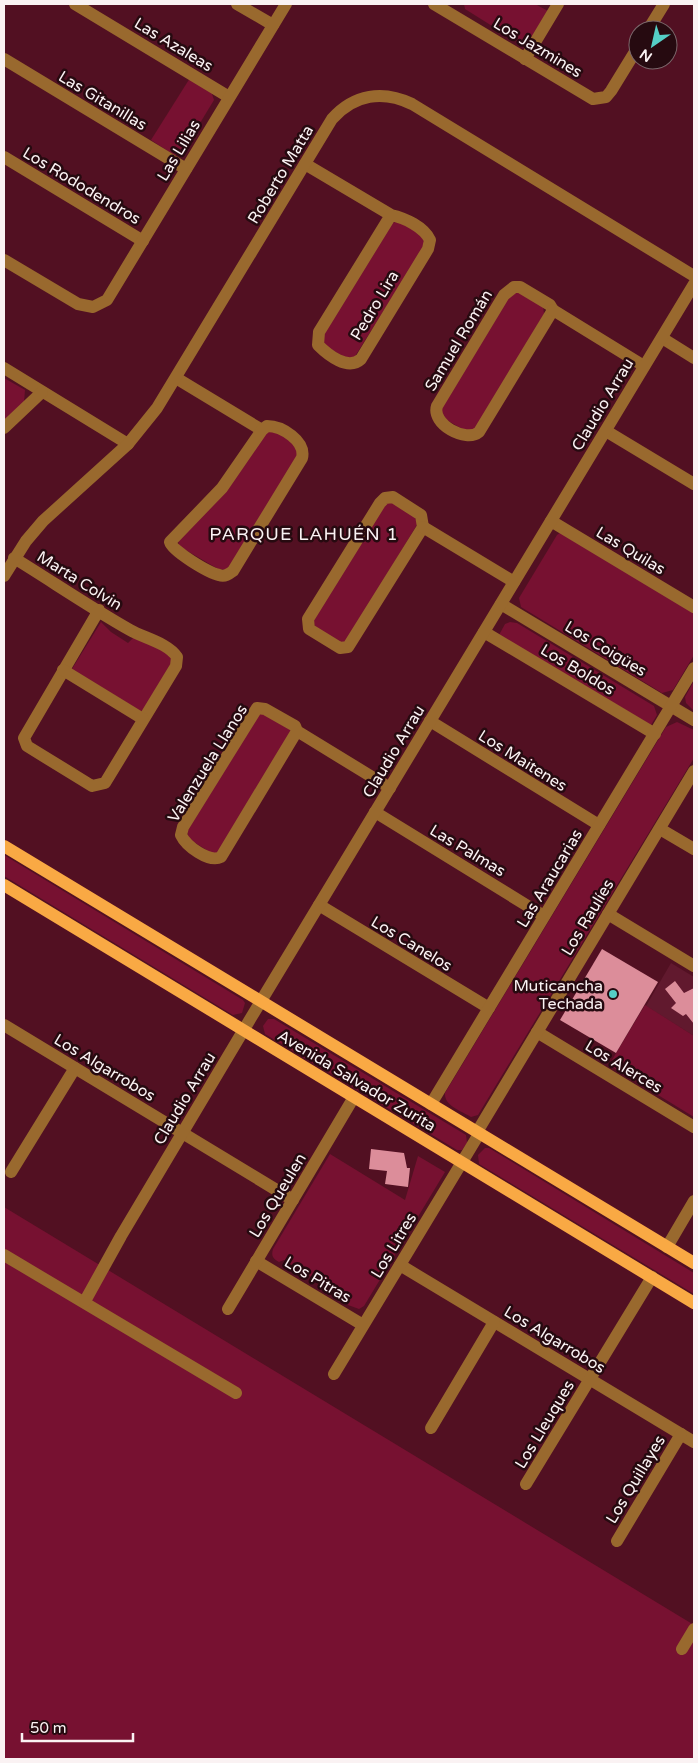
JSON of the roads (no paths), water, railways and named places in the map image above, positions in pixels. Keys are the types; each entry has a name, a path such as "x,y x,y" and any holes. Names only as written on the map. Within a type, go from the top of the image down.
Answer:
{"main road":[{"name":"Avenida Salvador Zurita","path":"4,846 694,1263"},
{"name":"Avenida Salvador Zurita","path":"4,885 694,1302"}],"street":[{"name":"Las Azaleas","path":"75,4 229,97"},
{"path":"237,4 273,25"},
{"name":"Las Lilias","path":"4,260 78,304 93,307 107,300 286,4"},
{"name":"Los Jazmines","path":"434,4 456,9 525,59 586,96 606,97 628,63"},
{"path":"525,59 558,4"},
{"path":"654,20 664,4"},
{"name":"Las Gitanillas","path":"4,58 186,169"},
{"name":"Roberto Matta","path":"4,576 14,558 43,521 128,444 153,414 332,118 342,107 360,99 382,95 393,96 412,104 694,276"},
{"name":"Los Rododendros","path":"4,157 142,241"},
{"name":"Pedro Lira","path":"305,164 391,215 401,217 425,232 430,240 430,244 361,359 354,364 344,363 318,345 319,332 391,215"},
{"name":"Claudio Arrau","path":"86,1301 121,1236 182,1133 694,284"},
{"name":"Samuel Román","path":"553,310 479,432 470,437 464,436 438,419 435,410 437,406 506,291 520,287 550,305 553,310 644,366"},
{"path":"662,338 694,358"},
{"path":"4,368 128,444"},
{"path":"176,378 262,430"},
{"path":"4,428 42,392"},
{"path":"267,426 274,426 296,439 302,448 302,458 234,570 229,574 218,575 176,551 170,542 222,488 262,430 267,426"},
{"path":"606,430 694,484"},
{"path":"423,527 348,647 340,648 309,629 308,619 380,503 385,498 393,497 421,515 423,527 514,582"},
{"name":"Las Quilas","path":"551,521 694,607"},
{"name":"Marta Colvin","path":"14,558 129,630 169,649 177,657 176,666 143,719"},
{"name":"Los Coigües","path":"501,604 694,720"},
{"path":"63,670 143,719 105,783 92,786 25,742 25,734 63,670 99,610"},
{"name":"Los Boldos","path":"484,632 655,734"},
{"name":"Las Araucarias","path":"431,1104 694,668"},
{"name":"Valenzuela Llanos","path":"297,731 221,857 210,858 186,843 181,835 183,827 257,708 265,709 295,726 297,731 390,788"},
{"name":"Los Maitenes","path":"430,721 599,826"},
{"name":"Los Raulíes","path":"478,1133 694,771"},
{"name":"Las Palmas","path":"375,812 544,916"},
{"path":"660,829 694,849"},
{"name":"Los Canelos","path":"319,905 489,1008"},
{"path":"608,914 694,966"},
{"name":"Los Algarrobos","path":"4,1024 292,1200"},
{"name":"Los Alerces","path":"537,1032 694,1127"},
{"path":"11,1172 75,1068"},
{"name":"Los Queulen","path":"228,1310 354,1096"},
{"name":"Los Litres","path":"334,1374 478,1133"},
{"path":"666,1246 694,1201"},
{"path":"4,1255 86,1301 236,1392"},
{"name":"Los Pitras","path":"256,1261 363,1325"},
{"name":"Los Algarrobos","path":"400,1265 694,1442"},
{"name":"Los Lleuques","path":"526,1484 652,1277"},
{"path":"431,1428 494,1322"},
{"name":"Los Quillayes","path":"617,1540 681,1434"},
{"path":"682,1649 694,1629"}],"place":[{"name":"Muticancha Techada","path":"613,994"}],"district":[{"name":"PARQUE LAHUÉN 1","path":"304,534"}]}
